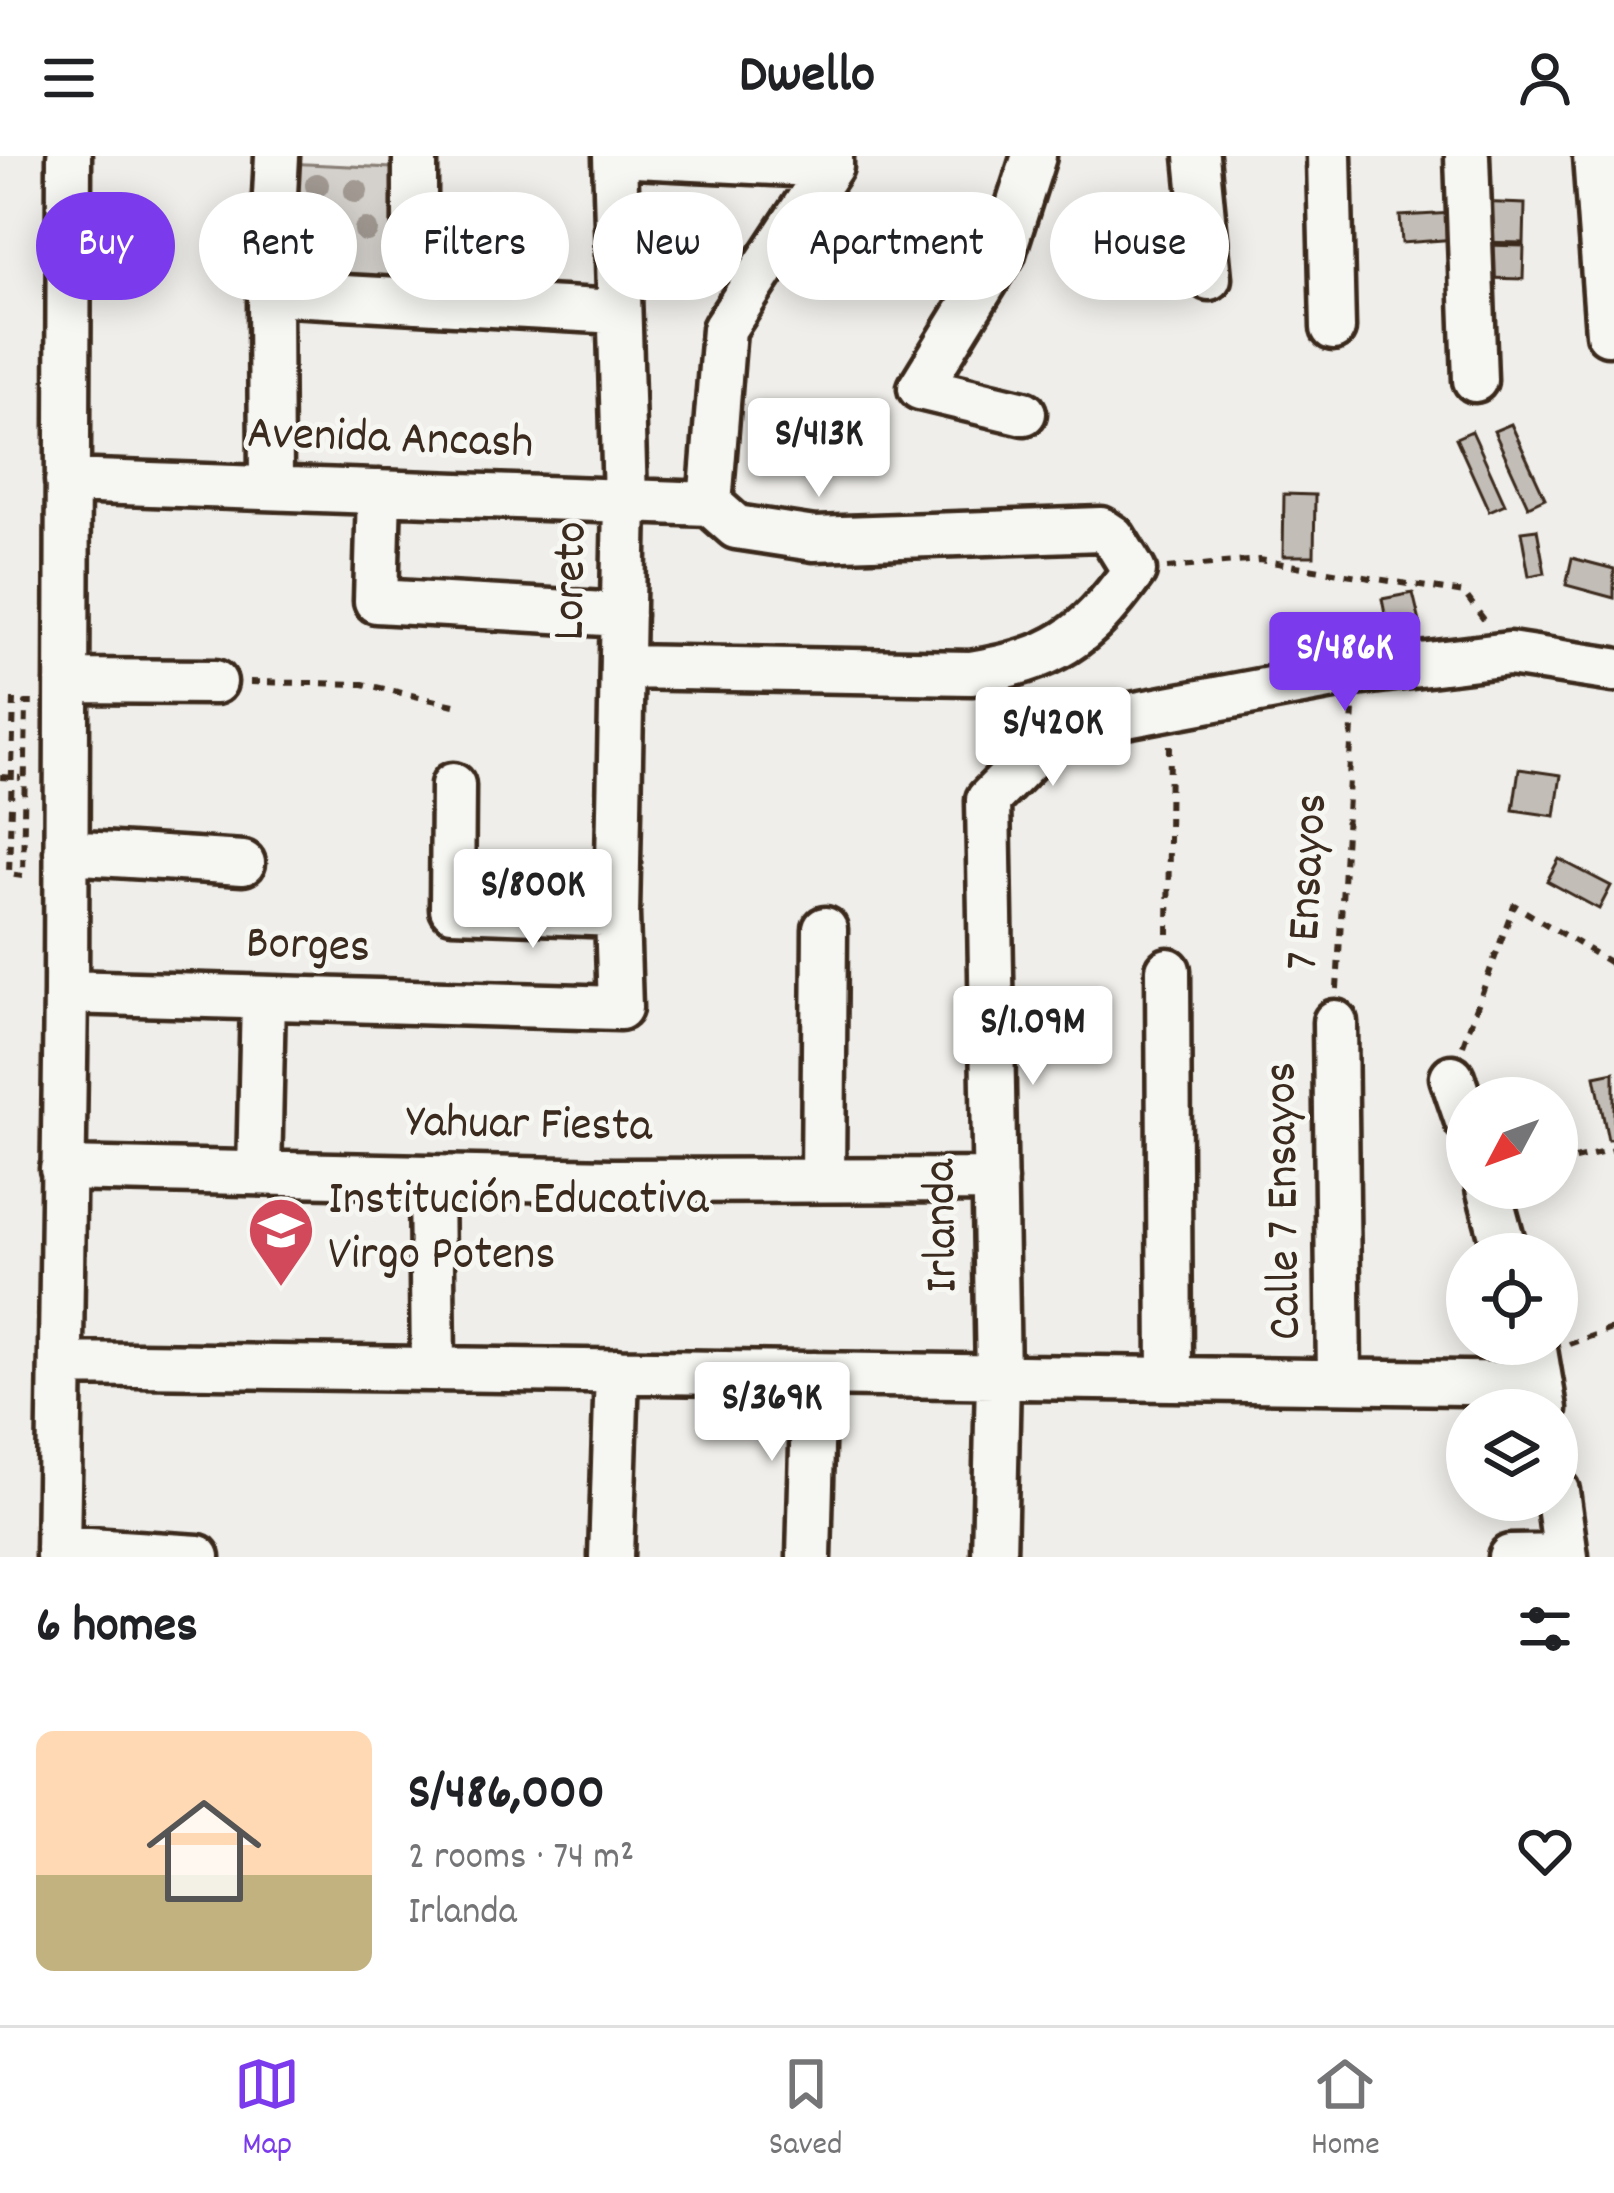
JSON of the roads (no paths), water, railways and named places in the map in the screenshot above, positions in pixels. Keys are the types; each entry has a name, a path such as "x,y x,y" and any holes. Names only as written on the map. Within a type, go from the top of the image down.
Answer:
{"street":[{"path":"69,156 58,1553 198,1557"},
{"path":"275,192 277,156"},
{"path":"415,156 415,301"},
{"name":"Loreto","path":"615,156 625,500 617,915 620,1008"},
{"path":"635,156 831,161"},
{"path":"1024,413 920,388 1003,253 1034,156"},
{"path":"1197,156 1201,192"},
{"path":"1329,156 1333,328"},
{"path":"1467,156 1475,380"},
{"path":"1595,156 1607,333"},
{"path":"622,667 970,673 1022,664 1065,646 1109,604 1134,571 1113,537 1101,530 910,538 774,535 736,527 710,504 724,329 831,161"},
{"path":"357,298 618,312"},
{"path":"270,300 271,488"},
{"name":"Avenida Ancash","path":"67,481 710,504"},
{"path":"379,492 376,601 623,615"},
{"name":"Irlanda","path":"994,1557 998,1377 988,800 1051,736 1083,724 1355,673 1509,654 1614,670"},
{"path":"67,681 215,682"},
{"path":"453,785 452,909 617,915"},
{"path":"66,852 243,863"},
{"path":"823,1180 825,929"},
{"path":"1168,970 1171,1379"},
{"name":"Borges","path":"66,992 620,1008"},
{"path":"259,1173 263,998"},
{"name":"Calle 7 Ensayos","path":"1335,1022 1339,1379"},
{"name":"Yahuar Fiesta","path":"62,1169 431,1177 995,1180"},
{"path":"431,1177 433,1369"},
{"path":"62,1364 1540,1380"},
{"path":"611,1557 617,1371"},
{"path":"809,1557 814,1374"},
{"path":"1510,1557 1566,1556 1561,1521"}],"place":[{"name":"Institución Educativa Virgo Potens","path":"281,1289"}]}
